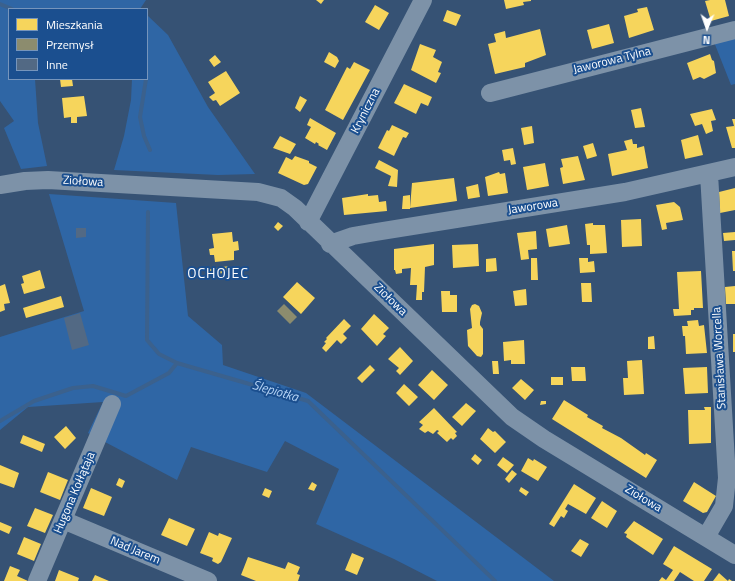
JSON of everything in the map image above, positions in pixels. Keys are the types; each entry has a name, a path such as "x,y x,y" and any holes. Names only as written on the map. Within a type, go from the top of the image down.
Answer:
{"street":[{"name":"Kryniczna","path":"308,222 423,0"},
{"name":"Jaworowa Tylna","path":"490,93 735,30"},
{"name":"Jaworowa","path":"330,244 376,232 595,197 709,174 735,167"},
{"name":"Stanisława Worcella","path":"706,537 724,506 727,478 709,174"},
{"name":"Ziołowa","path":"0,185 25,180 48,180 258,192 281,198 295,208 330,244 512,416 544,439 735,555"},
{"name":"Hugona Kołłątaja","path":"38,581 112,404"},
{"name":"Nad Jarem","path":"63,520 204,580"}],"shaded area":[{"path":"0,0 146,0 141,8 8,8 8,80 35,80 38,123 47,166 21,169 4,128 14,121 0,101"},
{"path":"148,16 168,35 208,107 255,174 218,175 114,170 124,136 131,100 132,80 148,80"},
{"path":"735,36 735,84 731,85 714,42"},
{"path":"49,194 176,203 188,316 222,345 223,365 306,393 554,581 437,581 394,559 316,524 339,469 285,441 267,472 191,447 177,480 88,433 103,402 28,407 0,430 0,337 84,311"}],"building: Mieszkania":[{"path":"316,0 324,0 321,4"},
{"path":"504,0 531,1 523,2 524,5 506,9"},
{"path":"725,0 729,16 711,21 705,1"},
{"path":"375,5 389,13 379,30 365,22"},
{"path":"647,7 654,30 629,38 624,16 638,12 637,9"},
{"path":"447,10 461,15 456,26 443,21"},
{"path":"609,24 614,43 592,49 587,30"},
{"path":"540,29 546,55 525,63 525,67 495,74 488,44 496,42 494,34 505,31 506,38"},
{"path":"420,44 436,50 433,57 442,62 438,72 441,73 436,83 411,70"},
{"path":"329,52 337,57 339,61 335,68 324,62"},
{"path":"710,54 712,60 714,61 716,73 704,79 700,77 693,80 687,63"},
{"path":"215,55 221,62 214,67 209,60"},
{"path":"354,62 370,70 343,120 325,110 347,67 350,69"},
{"path":"226,71 240,93 220,106 216,100 213,101 209,97 215,93 208,82"},
{"path":"60,80 72,80 73,86 61,87"},
{"path":"404,84 432,97 428,106 421,103 416,114 394,103"},
{"path":"84,96 87,116 77,117 77,123 71,123 71,117 64,118 62,98"},
{"path":"300,96 307,100 300,112 295,108"},
{"path":"641,108 645,127 635,128 631,110"},
{"path":"712,109 716,120 711,121 713,131 706,134 702,124 695,126 690,114"},
{"path":"310,118 336,133 327,150 318,145 319,144 316,142 315,144 305,138 311,127 307,125"},
{"path":"732,119 735,119 735,148 732,148 726,127 734,126"},
{"path":"392,125 409,133 406,138 403,137 394,156 378,148 387,130 389,131"},
{"path":"532,126 534,143 524,145 521,128"},
{"path":"698,135 703,155 685,159 681,140"},
{"path":"280,136 296,144 290,154 273,148"},
{"path":"632,139 633,144 637,144 637,148 644,146 648,168 612,176 608,154 627,150 624,141"},
{"path":"593,143 597,156 587,159 583,146"},
{"path":"513,148 516,164 511,165 510,160 504,161 502,150"},
{"path":"295,156 309,161 309,163 317,167 308,184 304,185 278,173 286,157 292,160"},
{"path":"578,156 585,180 563,184 560,168 563,167 561,159"},
{"path":"379,160 398,170 397,187 388,186 391,176 375,168"},
{"path":"545,163 549,186 527,190 523,167"},
{"path":"499,172 500,174 505,173 508,193 488,196 485,177"},
{"path":"454,178 457,201 410,208 412,183"},
{"path":"478,184 480,197 468,199 466,187"},
{"path":"735,188 735,210 720,213 719,192"},
{"path":"368,194 368,196 378,195 379,202 386,201 387,211 344,215 342,198"},
{"path":"410,195 410,209 402,209 403,196"},
{"path":"674,202 680,207 683,220 666,223 667,229 662,230 656,205"},
{"path":"641,219 642,246 622,247 621,220"},
{"path":"278,222 283,226 278,231 274,227"},
{"path":"593,223 593,225 605,225 607,253 590,254 590,245 587,245 585,224"},
{"path":"567,225 570,244 549,247 546,229"},
{"path":"536,231 537,249 528,250 529,259 521,260 517,233"},
{"path":"232,232 233,242 238,241 239,250 234,251 234,260 215,262 214,255 210,255 209,249 214,248 212,234"},
{"path":"735,232 735,240 724,241 723,233"},
{"path":"434,244 434,265 425,267 424,292 422,292 422,300 416,300 417,285 410,285 411,268 402,269 402,273 396,274 394,270 394,249"},
{"path":"478,244 479,266 453,268 452,245"},
{"path":"732,251 735,251 735,271 733,271"},
{"path":"496,258 497,271 486,272 486,259"},
{"path":"531,258 537,258 538,280 531,280"},
{"path":"579,258 588,258 588,262 594,261 595,272 580,273"},
{"path":"229,266 230,272 210,275 210,269"},
{"path":"40,270 45,288 24,294 21,284 24,283 22,276"},
{"path":"701,271 703,308 694,308 694,310 691,310 691,315 674,316 673,309 679,309 677,272"},
{"path":"297,282 315,298 301,314 283,297"},
{"path":"581,283 591,283 592,302 582,302"},
{"path":"5,284 10,303 4,304 5,310 0,312 0,286"},
{"path":"735,286 735,304 726,304 725,287"},
{"path":"526,289 527,305 515,306 513,291"},
{"path":"441,291 450,291 450,295 457,295 457,312 442,312"},
{"path":"61,296 64,307 26,318 23,308"},
{"path":"475,304 479,306 482,313 480,325 483,329 483,354 481,357 477,356 468,346 467,330 472,328 470,309 472,305"},
{"path":"374,314 389,328 383,334 386,336 377,346 361,329"},
{"path":"344,319 351,326 343,334 347,338 341,344 337,340 326,352 322,348 326,343 324,342 327,339 326,338"},
{"path":"698,320 699,326 704,325 707,353 686,354 685,336 683,336 682,326 688,326 687,321"},
{"path":"733,334 735,334 735,352 733,352"},
{"path":"654,336 655,349 648,349 648,337"},
{"path":"524,340 525,364 511,364 511,360 504,361 503,342"},
{"path":"400,347 413,361 400,375 396,371 399,368 388,359"},
{"path":"642,360 644,394 624,395 623,378 628,378 627,361"},
{"path":"492,361 498,361 499,374 493,374"},
{"path":"370,365 375,370 362,383 357,378"},
{"path":"571,367 585,367 586,381 572,381"},
{"path":"707,367 708,393 685,394 683,368"},
{"path":"432,370 448,385 434,400 418,385"},
{"path":"551,377 563,377 563,385 551,385"},
{"path":"521,379 534,390 525,400 512,388"},
{"path":"404,384 418,397 409,406 396,393"},
{"path":"564,400 588,415 587,417 603,426 602,428 621,438 645,455 646,453 657,460 646,478 552,419"},
{"path":"541,401 546,401 546,404 540,405"},
{"path":"466,403 476,411 462,426 452,417"},
{"path":"704,407 711,407 711,443 689,444 688,410 705,410"},
{"path":"434,408 457,432 455,433 457,436 453,440 451,438 447,442 437,433 439,431 437,430 433,434 428,431 425,433 419,429 423,425 419,422"},
{"path":"66,426 76,438 65,449 54,437"},
{"path":"488,428 493,432 495,431 506,442 495,453 480,439"},
{"path":"23,435 45,444 42,452 20,443"},
{"path":"475,454 482,460 478,465 471,459"},
{"path":"503,457 514,465 507,473 497,465"},
{"path":"528,458 533,461 534,459 547,467 538,481 521,471"},
{"path":"0,465 19,473 14,488 0,483"},
{"path":"512,470 517,474 509,483 505,479"},
{"path":"48,472 68,480 60,500 40,492"},
{"path":"119,478 125,481 122,488 116,485"},
{"path":"312,482 317,485 314,491 308,489"},
{"path":"694,482 716,496 707,512 703,513 683,501"},
{"path":"574,484 596,498 586,514 568,504 565,509 568,511 564,518 561,516 554,527 549,524"},
{"path":"521,487 529,492 526,496 519,491"},
{"path":"91,488 112,497 104,516 83,508"},
{"path":"265,488 272,491 269,498 262,495"},
{"path":"602,501 617,511 607,528 591,518"},
{"path":"35,508 53,515 45,533 27,526"},
{"path":"169,518 195,529 187,546 161,535"},
{"path":"634,521 663,539 653,555 626,537 627,534 624,533"},
{"path":"0,522 12,527 9,534 0,530"},
{"path":"209,532 218,536 219,533 232,538 221,562 218,564 212,561 213,558 200,553"},
{"path":"24,537 41,544 34,561 17,554"},
{"path":"580,539 589,544 581,557 571,551"},
{"path":"674,546 712,569 704,581 694,581 680,572 674,581 659,581 662,577 666,580 673,570 663,564"},
{"path":"352,553 364,558 357,575 345,570"},
{"path":"248,557 285,569 288,562 300,567 297,574 300,575 298,581 256,581 241,575"},
{"path":"10,566 20,570 17,576 28,581 4,581"},
{"path":"59,570 79,578 78,581 55,581"},
{"path":"719,573 728,581 713,581"},
{"path":"95,575 109,581 92,581"}],"building: Przemysł":[{"path":"284,304 297,317 290,324 277,311"}],"building: Inne":[{"path":"76,228 86,228 86,237 76,238"},
{"path":"80,313 89,345 72,350 64,318"}],"waterway":[{"name":"Ślepiotka","path":"0,4 10,8"},
{"name":"Ślepiotka","path":"146,80 140,117 144,136 150,150"},
{"name":"Ślepiotka","path":"148,212 147,340 159,354 177,363 308,401 495,581"},
{"path":"0,421 34,401 73,388 93,386 126,396 169,373 177,363"}],"district":[{"name":"OCHOJEC","path":"218,275"}]}
